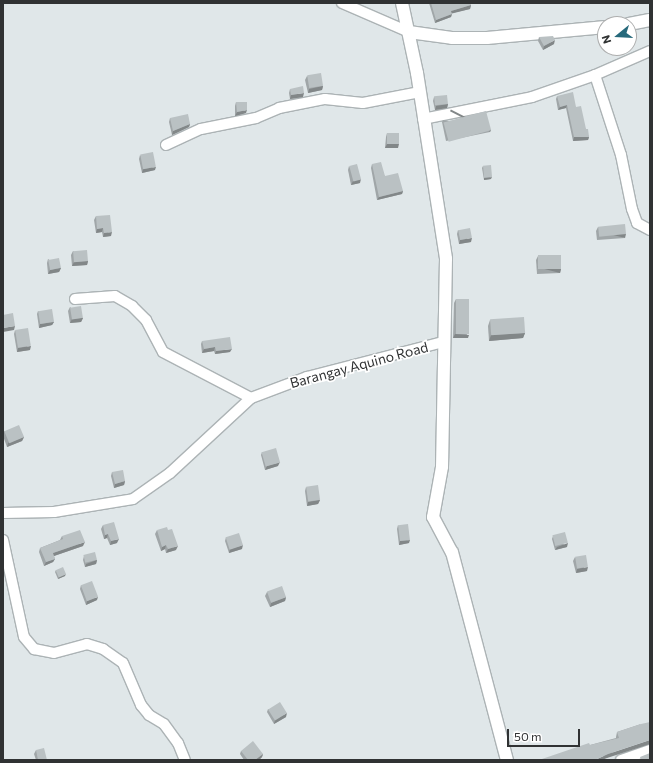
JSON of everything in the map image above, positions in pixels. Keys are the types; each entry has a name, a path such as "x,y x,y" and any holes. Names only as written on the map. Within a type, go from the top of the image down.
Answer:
{"street":[{"path":"342,3 409,32 452,38 488,38 597,28"},
{"path":"402,3 420,92 423,119 446,258 443,342 442,467 432,517 452,552 506,760"},
{"path":"637,22 650,20"},
{"path":"423,119 532,97 596,75 650,51"},
{"path":"596,75 621,155 632,209 637,223 650,230"},
{"path":"166,145 201,129 256,118 279,108 325,99 363,104 420,92"},
{"path":"75,299 115,296 146,320 163,352 251,398"},
{"name":"Barangay Aquino Road","path":"3,513 54,512 133,499 170,473 251,398 307,377 443,342"},
{"path":"3,540 24,637 34,649 54,652 87,644 103,649 123,663 141,705 149,715 164,724 178,743 185,760"},
{"path":"621,760 650,750"}],"building":[{"path":"431,3 471,3 471,5 451,11 452,14 436,20"},
{"path":"553,36 555,40 544,46 539,37"},
{"path":"321,73 323,86 309,88 307,75"},
{"path":"303,86 304,93 291,95 290,89"},
{"path":"573,92 576,107 581,106 589,137 574,137 567,105 560,107 557,96"},
{"path":"447,95 448,104 435,105 434,96"},
{"path":"236,102 247,102 247,110 237,112"},
{"path":"486,111 491,130 449,142 443,122"},
{"path":"188,114 190,124 173,131 170,118"},
{"path":"387,133 399,133 399,144 387,144"},
{"path":"153,152 156,167 143,169 140,154"},
{"path":"381,162 385,176 398,173 403,191 379,197 372,164"},
{"path":"357,164 361,179 353,182 349,166"},
{"path":"491,165 492,177 484,178 483,166"},
{"path":"110,215 112,232 104,233 103,228 97,229 96,216"},
{"path":"625,224 626,234 599,237 598,227"},
{"path":"470,228 472,238 460,240 458,230"},
{"path":"87,250 88,261 74,262 73,251"},
{"path":"538,255 561,255 561,269 538,269"},
{"path":"59,258 61,268 50,270 48,260"},
{"path":"456,299 469,299 469,334 456,334"},
{"path":"81,306 83,318 72,320 70,308"},
{"path":"52,309 54,322 40,324 38,311"},
{"path":"13,313 15,326 3,328 3,315"},
{"path":"524,317 525,333 491,335 490,319"},
{"path":"28,328 31,346 18,348 15,330"},
{"path":"230,337 232,349 216,351 215,347 204,349 202,341"},
{"path":"19,425 24,437 9,443 4,431"},
{"path":"276,448 280,462 266,467 262,452"},
{"path":"123,470 125,481 115,484 112,472"},
{"path":"318,485 320,500 308,502 306,487"},
{"path":"114,522 119,539 111,541 108,534 105,535 103,525"},
{"path":"408,524 410,540 400,541 398,525"},
{"path":"167,527 168,530 172,529 178,546 168,549 166,545 162,547 157,530"},
{"path":"80,530 85,542 53,553 55,559 46,562 40,548 63,539 62,536"},
{"path":"565,532 568,543 555,546 552,535"},
{"path":"239,533 243,545 230,550 226,537"},
{"path":"95,552 97,560 85,563 83,555"},
{"path":"586,555 588,567 577,569 575,557"},
{"path":"63,567 66,574 59,577 56,570"},
{"path":"92,581 98,597 87,601 81,585"},
{"path":"282,586 286,597 271,603 267,591"},
{"path":"280,702 287,713 275,720 268,709"},
{"path":"650,722 650,740 595,760 539,760 589,743 590,745 619,738 617,732"},
{"path":"253,741 263,754 255,760 248,760 241,751"},
{"path":"44,748 47,760 38,760 36,750"},
{"path":"650,753 650,760 641,760 640,757"}]}
